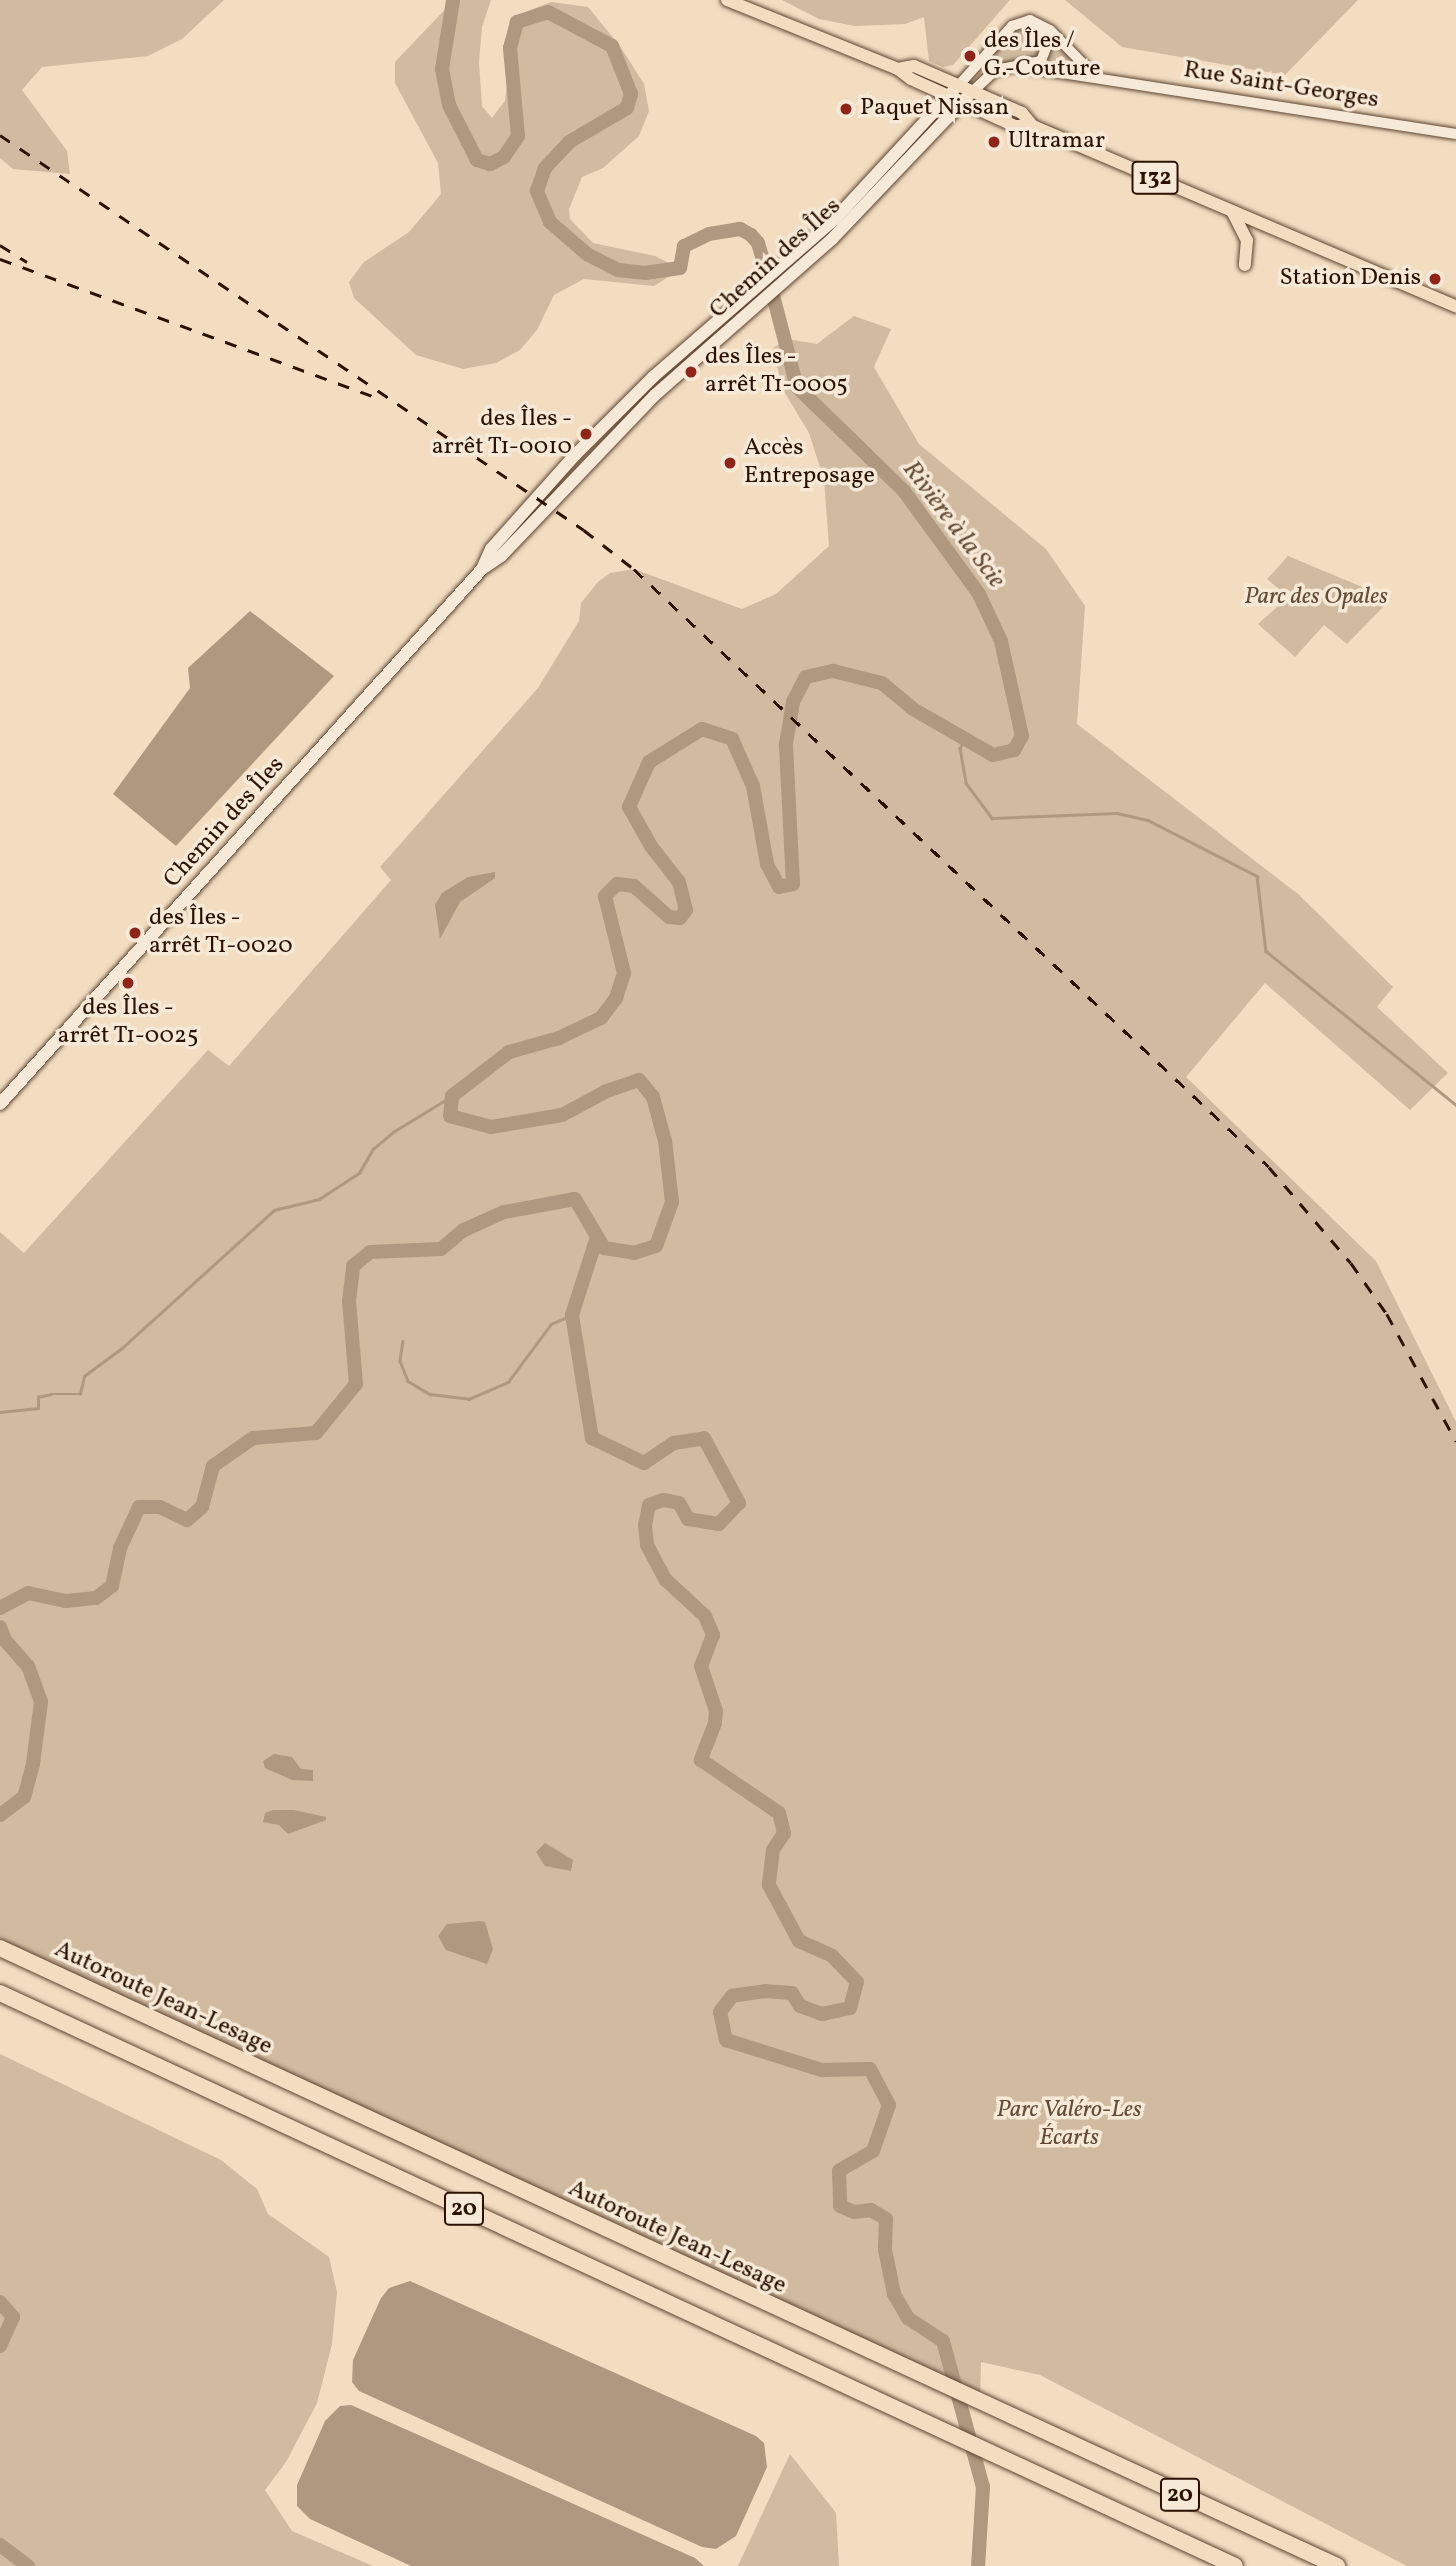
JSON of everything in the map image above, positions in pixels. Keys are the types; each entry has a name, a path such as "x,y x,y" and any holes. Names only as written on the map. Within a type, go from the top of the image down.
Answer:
{"highway":[{"name":"Autoroute Jean-Lesage","path":"0,1948 1337,2566"},
{"name":"20","path":"0,1993 1235,2566"}],"main road":[{"name":"132","path":"727,0 898,69 1015,126 1033,127 1456,306"},
{"name":"132","path":"898,69 914,66 1021,113 1033,127"},
{"name":"Chemin des Îles","path":"786,272 958,86"},
{"name":"Chemin des Îles","path":"0,1104 482,569 501,556 615,433 756,298 884,188 972,92"},
{"path":"1233,211 1247,240 1245,265"}],"street":[{"path":"958,86 1019,21 1037,22 1099,79"},
{"name":"Rue Saint-Georges","path":"972,92 990,73 1046,56 1048,43 1037,22"},
{"name":"Rue Saint-Georges","path":"1017,66 1456,134"}],"green space":[{"path":"0,0 224,0 182,39 148,56 42,67 22,90 67,151 70,174 13,169 0,158"},
{"path":"454,0 491,0 482,27 479,62 482,106 492,118 505,101 513,39 528,11 551,2 588,7 620,46 644,84 649,111 639,136 603,168 582,177 569,209 570,219 593,243 655,256 671,264 670,276 654,286 584,279 554,295 537,330 520,350 496,363 463,369 416,355 354,298 349,282 364,262 409,232 441,194 438,163 395,83 395,62"},
{"path":"782,0 1010,0 953,65 943,67 929,61 924,17 905,24 855,26 819,19"},
{"path":"1065,0 1358,0 1285,75 1122,47"},
{"path":"1030,20 1099,79 1032,67 996,70 980,61 1005,33"},
{"name":"Parc Valéro-Les Écarts","path":"854,316 891,329 874,367 919,444 1046,549 1085,606 1077,724 1298,894 1393,987 1377,1007 1448,1073 1410,1110 1265,983 1186,1077 1376,1261 1456,1422 1456,2566 1407,2566 1040,2375 981,2362 980,2402 0,1948 0,1232 24,1253 208,1050 229,1066 391,880 380,867 538,688 579,621 581,603 598,582 610,573 634,569 742,609 776,594 829,546 824,480 809,433 782,388 773,348 787,339 817,344"},
{"name":"Parc des Opales","path":"1288,556 1391,599 1347,644 1324,625 1295,657 1258,624 1288,597 1267,579"},
{"path":"0,2054 221,2160 257,2189 268,2214 329,2257 337,2292 332,2344 317,2403 286,2462 265,2490 292,2531 373,2566 0,2566"},
{"path":"790,2454 836,2513 839,2566 738,2566"}],"shaded area":[{"path":"250,611 334,676 176,846 113,794 190,688 188,668"},
{"path":"495,872 495,878 460,902 440,939 435,905 442,893 468,877"},
{"path":"274,1754 292,1757 301,1769 313,1770 313,1781 292,1780 265,1768 263,1761"},
{"path":"273,1810 294,1810 326,1817 326,1820 288,1834 279,1825 263,1822 265,1813"},
{"path":"545,1843 573,1860 571,1871 545,1866 536,1852"},
{"path":"485,1922 493,1949 487,1964 446,1950 438,1936 447,1924"},
{"path":"410,2281 756,2436 764,2443 767,2467 736,2536 716,2549 702,2547 359,2391 352,2382 353,2360 381,2298 389,2288"},
{"path":"351,2405 695,2558 704,2566 411,2566 310,2519 297,2506 297,2485 325,2421 340,2406"}],"waterway":[{"name":"Rivière à la Scie","path":"0,1608 28,1593 66,1601 96,1598 112,1586 120,1548 139,1507 160,1507 187,1520 202,1507 213,1466 253,1438 316,1433 356,1384 349,1301 353,1266 370,1252 441,1249 464,1230 504,1212 575,1199 604,1248 634,1253 656,1246 672,1202 665,1141 653,1097 639,1080 605,1092 562,1115 491,1127 450,1116 452,1096 509,1052 559,1038 601,1018 616,998 624,973 605,896 617,884 634,886 669,917 680,918 686,910 679,882 651,846 629,807 649,762 702,729 732,739 753,786 767,864 779,887 793,884 786,744 793,702 806,677 833,671 882,683 913,709 993,755 1014,750 1022,736 1001,641 979,594 904,491 797,387 758,243 751,235 740,229 709,234 684,246 680,268 646,273 618,270 588,255 550,222 537,191 545,168 569,142 627,108 631,94 612,46 548,12 517,22 510,48 518,136 504,157 490,164 477,160 449,105 442,69 453,0"},
{"path":"965,741 960,748 966,783 992,818 1117,813 1148,820 1257,876 1266,951 1456,1105"},
{"path":"0,1412 38,1408 38,1397 51,1394 80,1394 84,1376 122,1348 274,1210 319,1199 359,1173 373,1149 393,1132 452,1096"},
{"path":"597,1237 572,1315 592,1438 644,1463 674,1443 704,1438 739,1503 719,1524 688,1519 679,1503 663,1500 649,1505 645,1525 647,1545 666,1580 705,1616 713,1635 701,1666 716,1711 715,1723 701,1760 779,1813 784,1833 773,1850 769,1885 799,1941 832,1956 857,1982 850,2008 822,2014 800,2006 792,1993 766,1991 732,1996 720,2012 726,2040 822,2070 870,2069 889,2105 873,2151 839,2171 840,2206 854,2212 871,2210 886,2219 885,2250 894,2294 908,2318 943,2341 983,2487 978,2566"},
{"path":"403,1341 400,1361 408,1381 430,1394 469,1399 508,1382 551,1324 572,1315"},
{"name":"Rivière à la Scie","path":"0,1627 5,1640 28,1666 41,1702 33,1764 24,1797 0,1815"},
{"name":"Rivière à la Scie","path":"0,2302 13,2317 0,2346"},
{"name":"Rivière à la Scie","path":"0,2545 28,2566"}],"railway":[{"path":"0,135 584,530 634,569 1269,1167 1351,1263 1387,1314 1456,1441"},
{"path":"0,245 27,262"},
{"path":"0,259 378,398"}],"place":[{"name":"des Îles / G.-Couture","path":"970,56"},
{"name":"Paquet Nissan","path":"846,109"},
{"name":"Ultramar","path":"994,142"},
{"name":"Station Denis","path":"1435,279"},
{"name":"des Îles - arrêt T1-0005","path":"691,372"},
{"name":"des Îles - arrêt T1-0010","path":"586,434"},
{"name":"Accès Entreposage","path":"730,463"},
{"name":"des Îles - arrêt T1-0020","path":"135,933"},
{"name":"des Îles - arrêt T1-0025","path":"128,983"}]}
